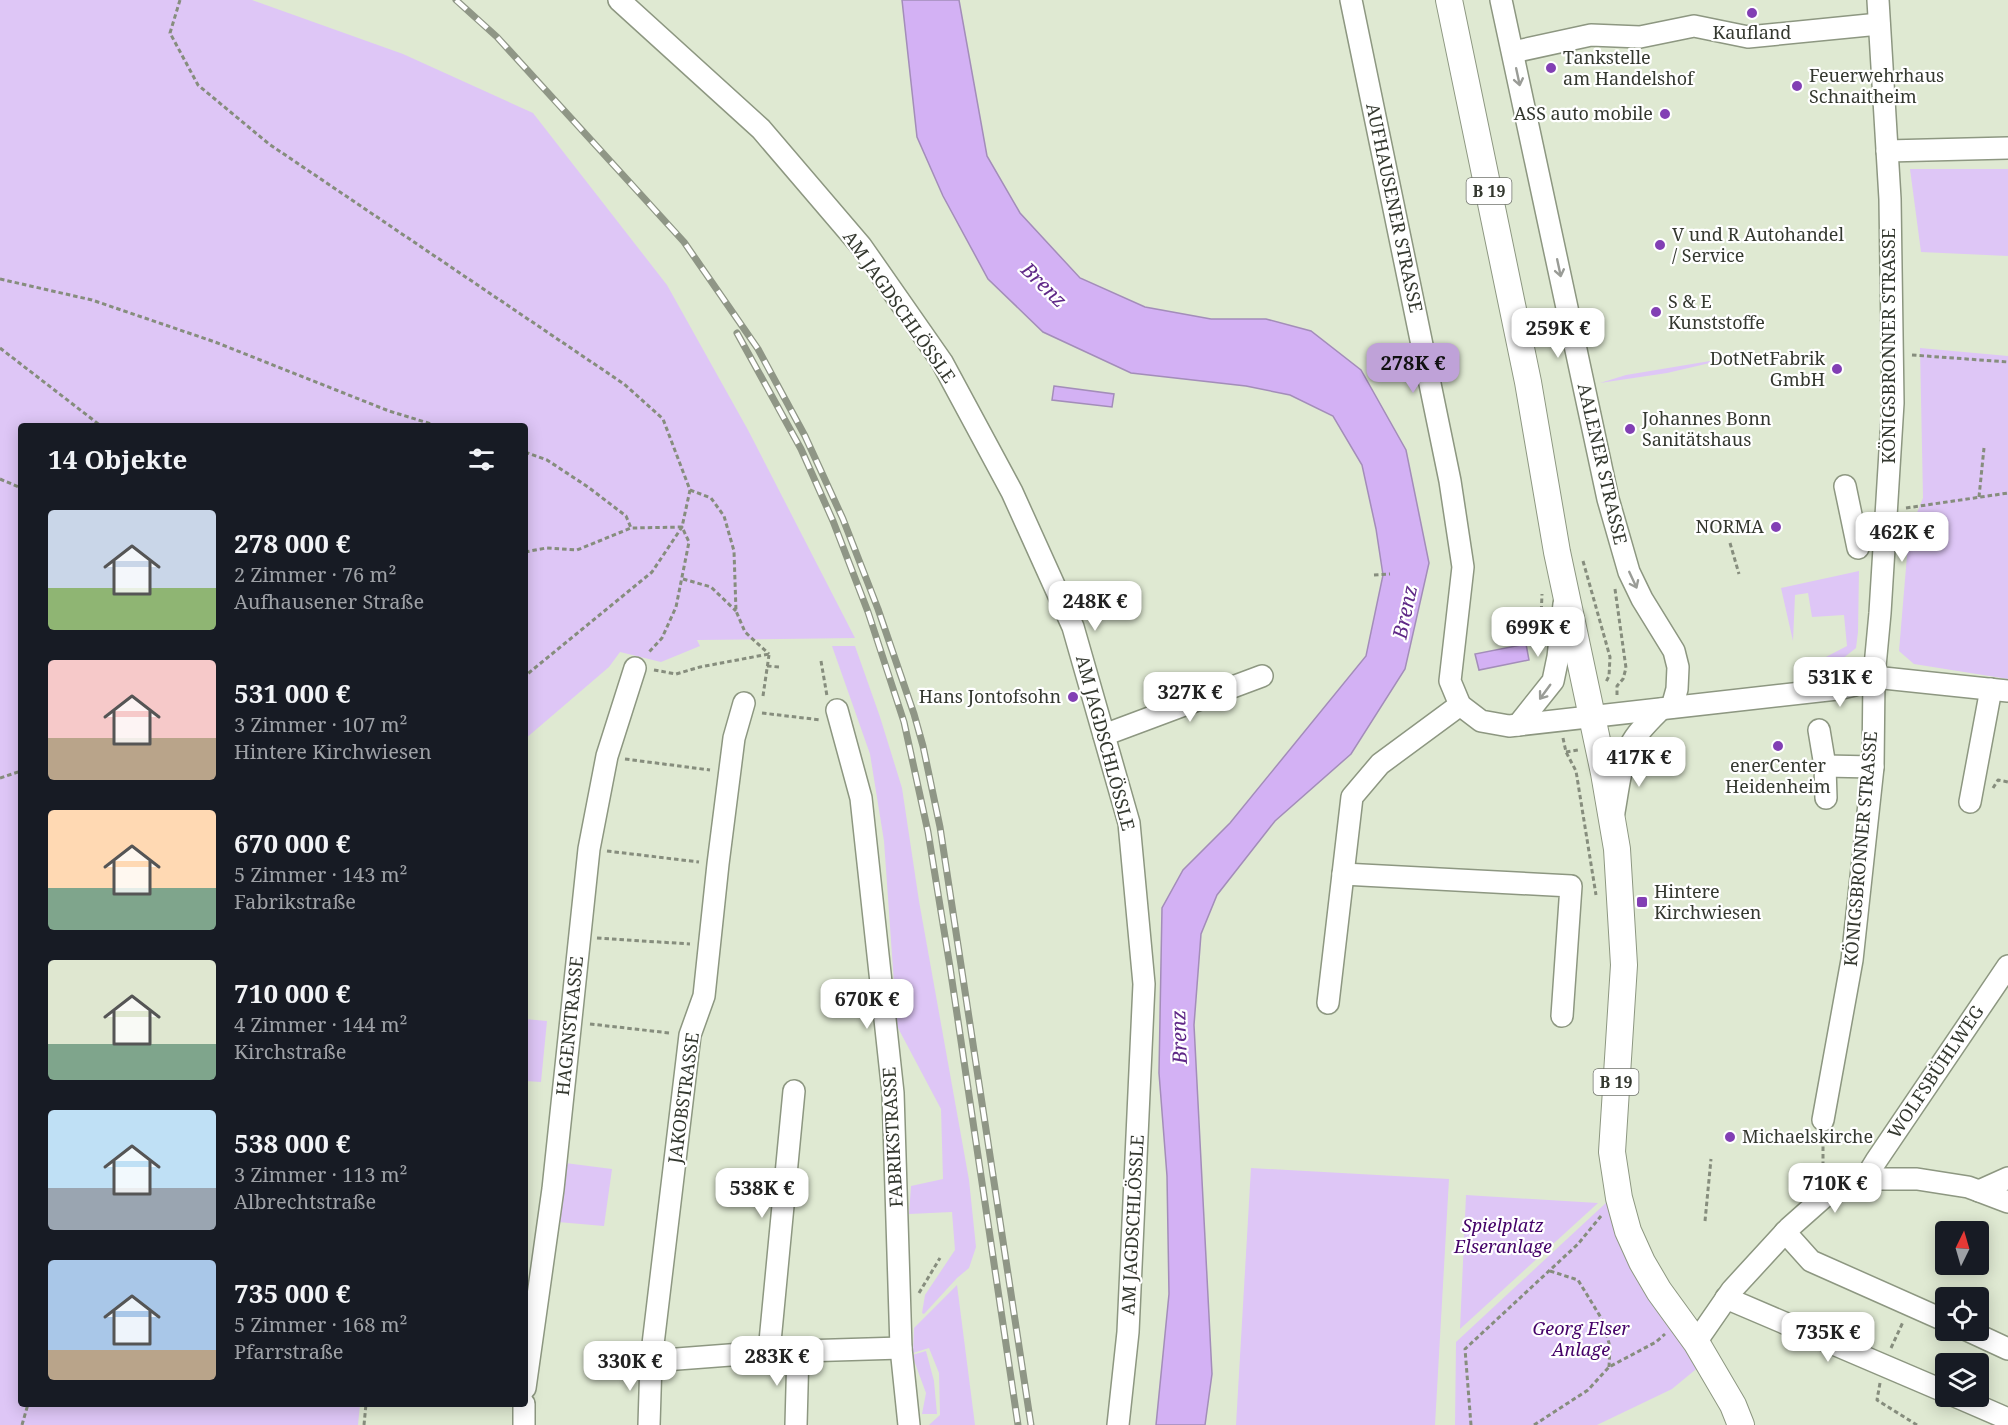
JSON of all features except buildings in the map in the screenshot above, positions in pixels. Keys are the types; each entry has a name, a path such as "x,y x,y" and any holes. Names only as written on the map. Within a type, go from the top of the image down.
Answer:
{"main road":[{"name":"B 19","path":"1449,0 1528,382 1565,595 1612,820 1619,871 1624,965 1612,1152 1619,1198 1628,1231 1642,1262 1659,1292 1682,1320 1733,1405 1741,1425"}],"street":[{"name":"AM JAGDSCHLÖSSLE","path":"620,0 761,129 861,246 942,362 1012,492 1073,627 1129,823 1144,984 1128,1332 1118,1425"},
{"name":"AUFHAUSENER STRASSE","path":"1351,0 1450,480 1463,567 1450,681 1460,705"},
{"name":"AALENER STRASSE","path":"1501,0 1617,536 1629,572 1642,599 1674,651 1678,667 1677,689 1666,708"},
{"name":"KÖNIGSBRONNER STRASSE","path":"1823,1120 1852,960 1873,767 1874,677 1893,403 1890,199 1878,0"},
{"path":"1513,52 1591,34 1641,37 1694,26 1748,37 1879,24"},
{"path":"1887,151 2008,148"},
{"path":"1845,486 1858,548"},
{"path":"1518,725 1553,681 1565,595"},
{"name":"HAGENSTRASSE","path":"528,1367 553,1189 589,849 607,756 635,668"},
{"path":"1104,735 1262,676"},
{"path":"1328,1003 1352,797 1380,764 1460,705 1480,721 1509,726 1837,689 1874,677 1999,690 1970,802"},
{"name":"JAKOBSTRASSE","path":"649,1425 651,1361 690,1035 705,996 718,864 734,738 752,708"},
{"path":"1612,820 1624,763 1631,745 1642,730 1666,708"},
{"name":"FABRIKSTRASSE","path":"839,716 861,798 893,1093 901,1348 909,1425"},
{"path":"1819,729 1825,766 1826,798"},
{"path":"1825,766 1873,767"},
{"path":"1343,874 1571,886 1562,1016"},
{"name":"WOLFSBÜHLWEG","path":"1865,1179 2008,966"},
{"path":"769,1352 794,1091"},
{"path":"1979,1191 2008,1178"},
{"path":"1695,1342 1726,1298 1785,1232 1824,1197 1865,1179 1917,1179 1968,1187 2008,1202"},
{"path":"1785,1232 1811,1261 1935,1316"},
{"path":"1726,1298 1935,1387"},
{"path":"1989,1340 2008,1349"},
{"path":"651,1361 769,1352 901,1348"},
{"path":"796,1425 798,1351"},
{"path":"524,1407 524,1425"},
{"path":"1980,1407 2008,1419"}],"path":[{"path":"180,0 170,33 198,85 269,144 624,384 663,420 690,490 682,527 652,572 528,674"},
{"path":"0,279 92,300 215,342 389,411 428,423"},
{"path":"0,348 97,423"},
{"path":"1892,354 2008,362"},
{"path":"1979,497 1984,448"},
{"path":"528,453 547,460 588,488 626,516 631,528"},
{"path":"0,479 18,487"},
{"path":"690,490 711,498 724,516 734,551 736,611 745,632 769,654"},
{"path":"1886,510 2008,493"},
{"path":"528,551 546,548 577,550 631,528 682,527"},
{"path":"635,668 662,638 676,607 688,542 682,527"},
{"path":"1730,543 1739,574"},
{"path":"1374,575 1390,574"},
{"path":"682,578 711,587 736,611"},
{"path":"1615,588 1626,668 1623,679 1617,686 1619,714"},
{"path":"635,668 676,675 700,667 769,654"},
{"path":"752,708 761,704 769,654"},
{"path":"821,662 830,711 839,716"},
{"path":"767,666 779,668"},
{"path":"752,708 839,716"},
{"path":"1566,752 1576,771 1597,899"},
{"path":"607,756 730,772"},
{"path":"0,778 18,772"},
{"path":"1992,790 1998,780 2008,782"},
{"path":"589,849 718,864"},
{"path":"590,938 709,945"},
{"path":"570,1021 690,1035"},
{"path":"1823,1120 1824,1197"},
{"path":"1705,1221 1711,1159"},
{"path":"1471,1425 1465,1349 1578,1244 1619,1198"},
{"path":"1550,1271 1578,1280 1604,1321 1610,1347 1609,1367"},
{"path":"1911,1305 1883,1365 1877,1400 1917,1425"},
{"path":"1534,1425 1588,1390 1609,1367 1656,1342 1682,1320"},
{"path":"22,1425 27,1407"},
{"path":"364,1425 366,1407"}],"green space":[{"path":"0,0 252,0 403,54 533,113 667,285 748,430 855,638 697,640 700,646 661,662 620,652 609,667 528,736 528,423 18,423 18,1407 360,1407 358,1425 0,1425"},
{"path":"1910,169 2008,169 2008,256 1921,252"},
{"path":"1920,348 2008,356 2008,679 1914,664 1899,651 1909,532 1923,498"},
{"path":"1740,356 1667,373 1600,383 1626,375"},
{"path":"1859,571 1856,648 1842,659 1815,667 1824,658 1847,646 1844,615 1812,617 1808,593 1795,595 1793,641 1781,588"},
{"path":"832,646 855,646 902,788 919,901 969,1180 976,1247 969,1268 924,1314 922,1313 925,1295 955,1250 952,1212 909,1214 911,1186 943,1179 941,1109 897,1026 884,841 870,754"},
{"path":"528,1019 547,1021 541,1082 528,1081"},
{"path":"565,1163 612,1169 604,1226 558,1222"},
{"path":"1251,1168 1449,1179 1435,1425 1236,1425"},
{"name":"Spielplatz Elseranlage","path":"1466,1195 1598,1203 1460,1329"},
{"name":"Georg Elser Anlage","path":"1608,1201 1706,1361 1672,1389 1597,1425 1455,1425 1456,1342"},
{"path":"957,1285 975,1425 929,1425 940,1415 939,1373 929,1348 913,1353 914,1328"},
{"path":"926,1351 934,1381 937,1414 922,1414 926,1393 912,1355"}],"water":[{"name":"Brenz","path":"902,0 959,0 987,156 1020,213 1080,278 1145,307 1211,319 1266,319 1311,331 1361,370 1406,450 1429,563 1405,669 1351,754 1275,821 1217,895 1201,934 1194,1025 1212,1374 1205,1425 1156,1425 1169,1294 1167,1176 1159,1073 1162,908 1183,870 1230,823 1366,656 1383,575 1376,529 1362,465 1333,416 1290,395 1246,386 1131,373 1043,332 988,279 943,196 917,137"},
{"path":"1054,386 1114,394 1112,407 1052,400"},
{"path":"1526,644 1529,660 1479,670 1475,654"}],"railway":[{"path":"456,0 497,37 684,242 758,349 805,436 843,519 878,609 914,714 940,827 1031,1425"},
{"path":"737,333 801,449 833,521 868,612 904,722 928,832 950,967 1018,1425"}],"place":[{"name":"Kaufland","path":"1752,13"},
{"name":"Tankstelle am Handelshof","path":"1551,68"},
{"name":"Feuerwehrhaus Schnaitheim","path":"1797,86"},
{"name":"ASS auto mobile","path":"1665,114"},
{"name":"V und R Autohandel / Service","path":"1660,245"},
{"name":"S & E Kunststoffe","path":"1656,312"},
{"name":"DotNetFabrik GmbH","path":"1837,369"},
{"name":"Johannes Bonn Sanitätshaus","path":"1630,429"},
{"name":"NORMA","path":"1776,527"},
{"name":"Hans Jontofsohn","path":"1073,697"},
{"name":"enerCenter Heidenheim","path":"1778,746"},
{"name":"Hintere Kirchwiesen","path":"1642,902"},
{"name":"Michaelskirche","path":"1730,1137"}]}
